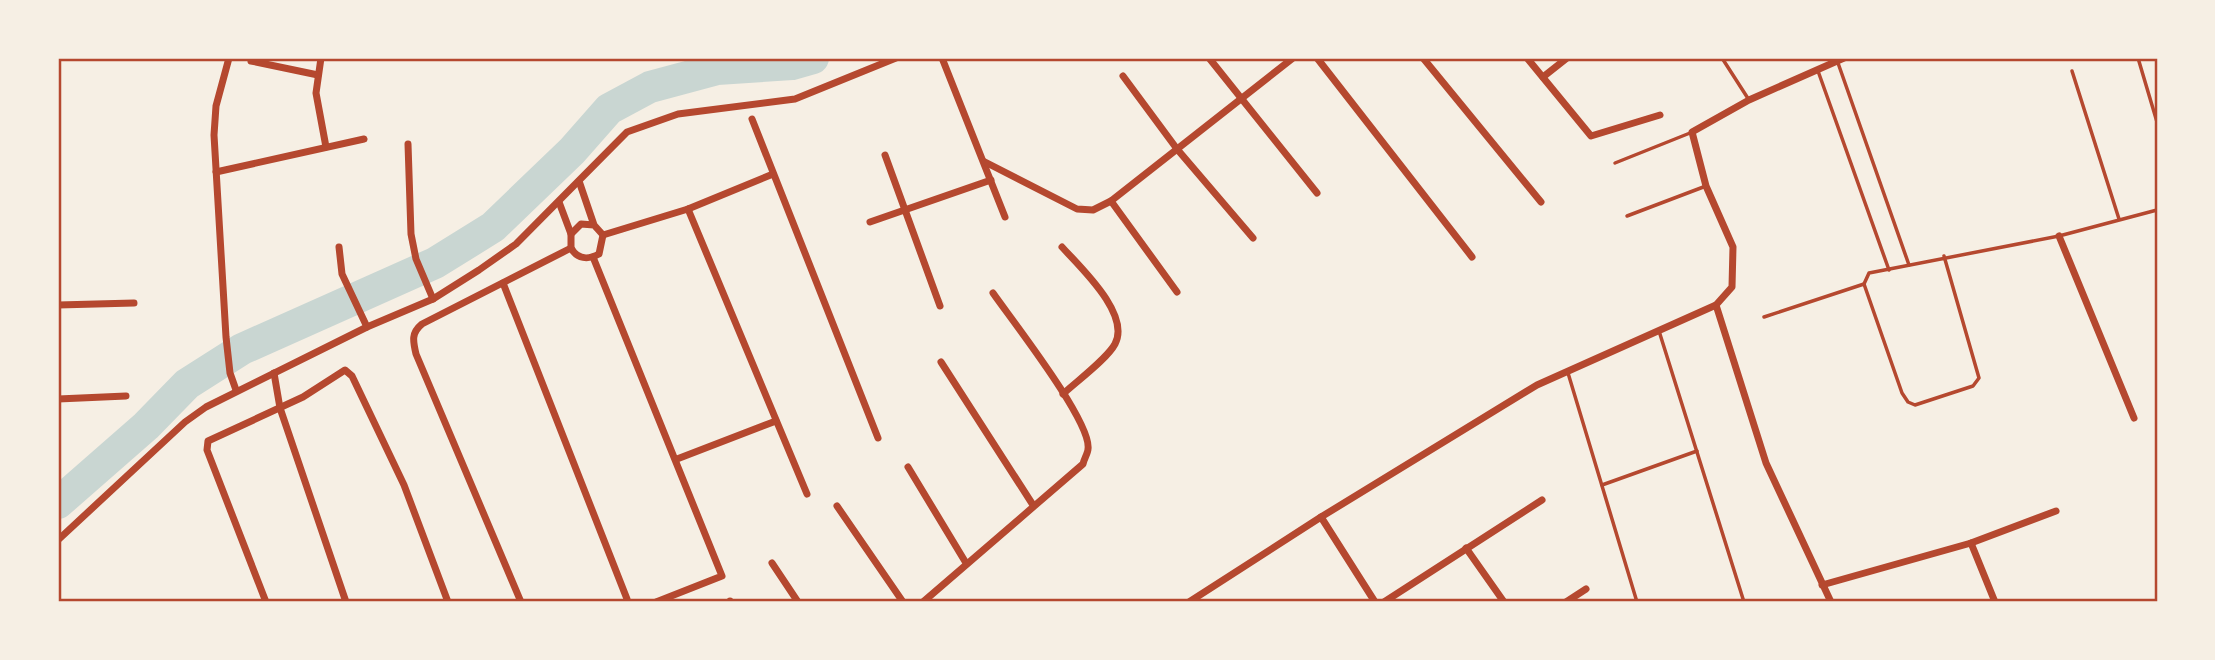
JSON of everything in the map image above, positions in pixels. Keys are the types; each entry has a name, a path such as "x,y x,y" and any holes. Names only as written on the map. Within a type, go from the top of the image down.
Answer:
{"street":[{"path":"229,58 216,106 216,172 226,337 230,373 236,390"},
{"path":"321,58 316,93 326,147"},
{"path":"58,540 185,422 236,390 367,327 433,299 516,244 627,132 678,114 795,99 896,58"},
{"path":"942,58 985,162 1004,217"},
{"path":"1209,58 1317,193"},
{"path":"985,162 1077,209 1093,210 1111,201 1293,58"},
{"path":"1317,58 1472,257"},
{"path":"1423,58 1541,202"},
{"path":"1527,58 1591,136 1660,114"},
{"path":"1543,77 1567,58"},
{"path":"1189,602 1537,384 1716,306 1732,287 1733,247 1706,186 1692,132 1749,100 1840,59"},
{"path":"251,61 318,75"},
{"path":"1123,76 1177,149 1252,238"},
{"path":"752,119 878,438"},
{"path":"216,172 364,139"},
{"path":"408,144 409,211 416,259 433,299"},
{"path":"885,155 940,306"},
{"path":"603,235 688,209 773,174"},
{"path":"870,222 991,180"},
{"path":"559,202 571,233 571,248 580,257 593,257 603,248 603,235 594,225 579,181"},
{"path":"1111,201 1177,292"},
{"path":"688,209 807,494"},
{"path":"571,233 581,225 594,225"},
{"path":"2059,236 2134,418"},
{"path":"339,247 347,286 367,327"},
{"path":"1062,247 1109,302 1118,330 1115,344 1063,394"},
{"path":"521,602 416,354 413,338 415,330 422,324 571,248"},
{"path":"593,257 677,459 722,576 656,602"},
{"path":"503,282 627,599"},
{"path":"923,602 1083,464 1089,448 1085,431 1063,394 993,293"},
{"path":"58,305 134,303"},
{"path":"1716,306 1766,463 1830,602"},
{"path":"941,362 1033,505"},
{"path":"266,602 206,450 208,440 280,408 345,370 352,376 404,485 448,602"},
{"path":"274,373 280,408 346,602"},
{"path":"58,399 126,396"},
{"path":"677,459 776,421"},
{"path":"908,467 966,563"},
{"path":"1384,602 1542,500"},
{"path":"837,506 903,602"},
{"path":"1822,585 1971,543 2056,511"},
{"path":"1321,517 1375,602"},
{"path":"1971,543 1995,602"},
{"path":"1466,548 1504,602"},
{"path":"772,563 798,602"},
{"path":"1566,602 1586,589"}],"lane":[{"path":"1722,58 1749,100"},
{"path":"2138,58 2157,122"},
{"path":"1840,59 1909,265"},
{"path":"1818,71 1889,270"},
{"path":"2072,71 2119,220"},
{"path":"1615,163 1692,132"},
{"path":"1627,216 1706,186"},
{"path":"1944,256 1979,378 1973,386 1915,405 1908,402 1864,284 1869,273 1944,256 2059,236 2157,210"},
{"path":"1764,317 1864,284"},
{"path":"1659,331 1744,602"},
{"path":"1568,371 1637,602"},
{"path":"1602,485 1697,451"}],"waterway":[{"path":"58,503 146,426 187,384 242,349 435,263 493,227 572,151 609,109 650,87 717,69 792,64 813,58"}]}
